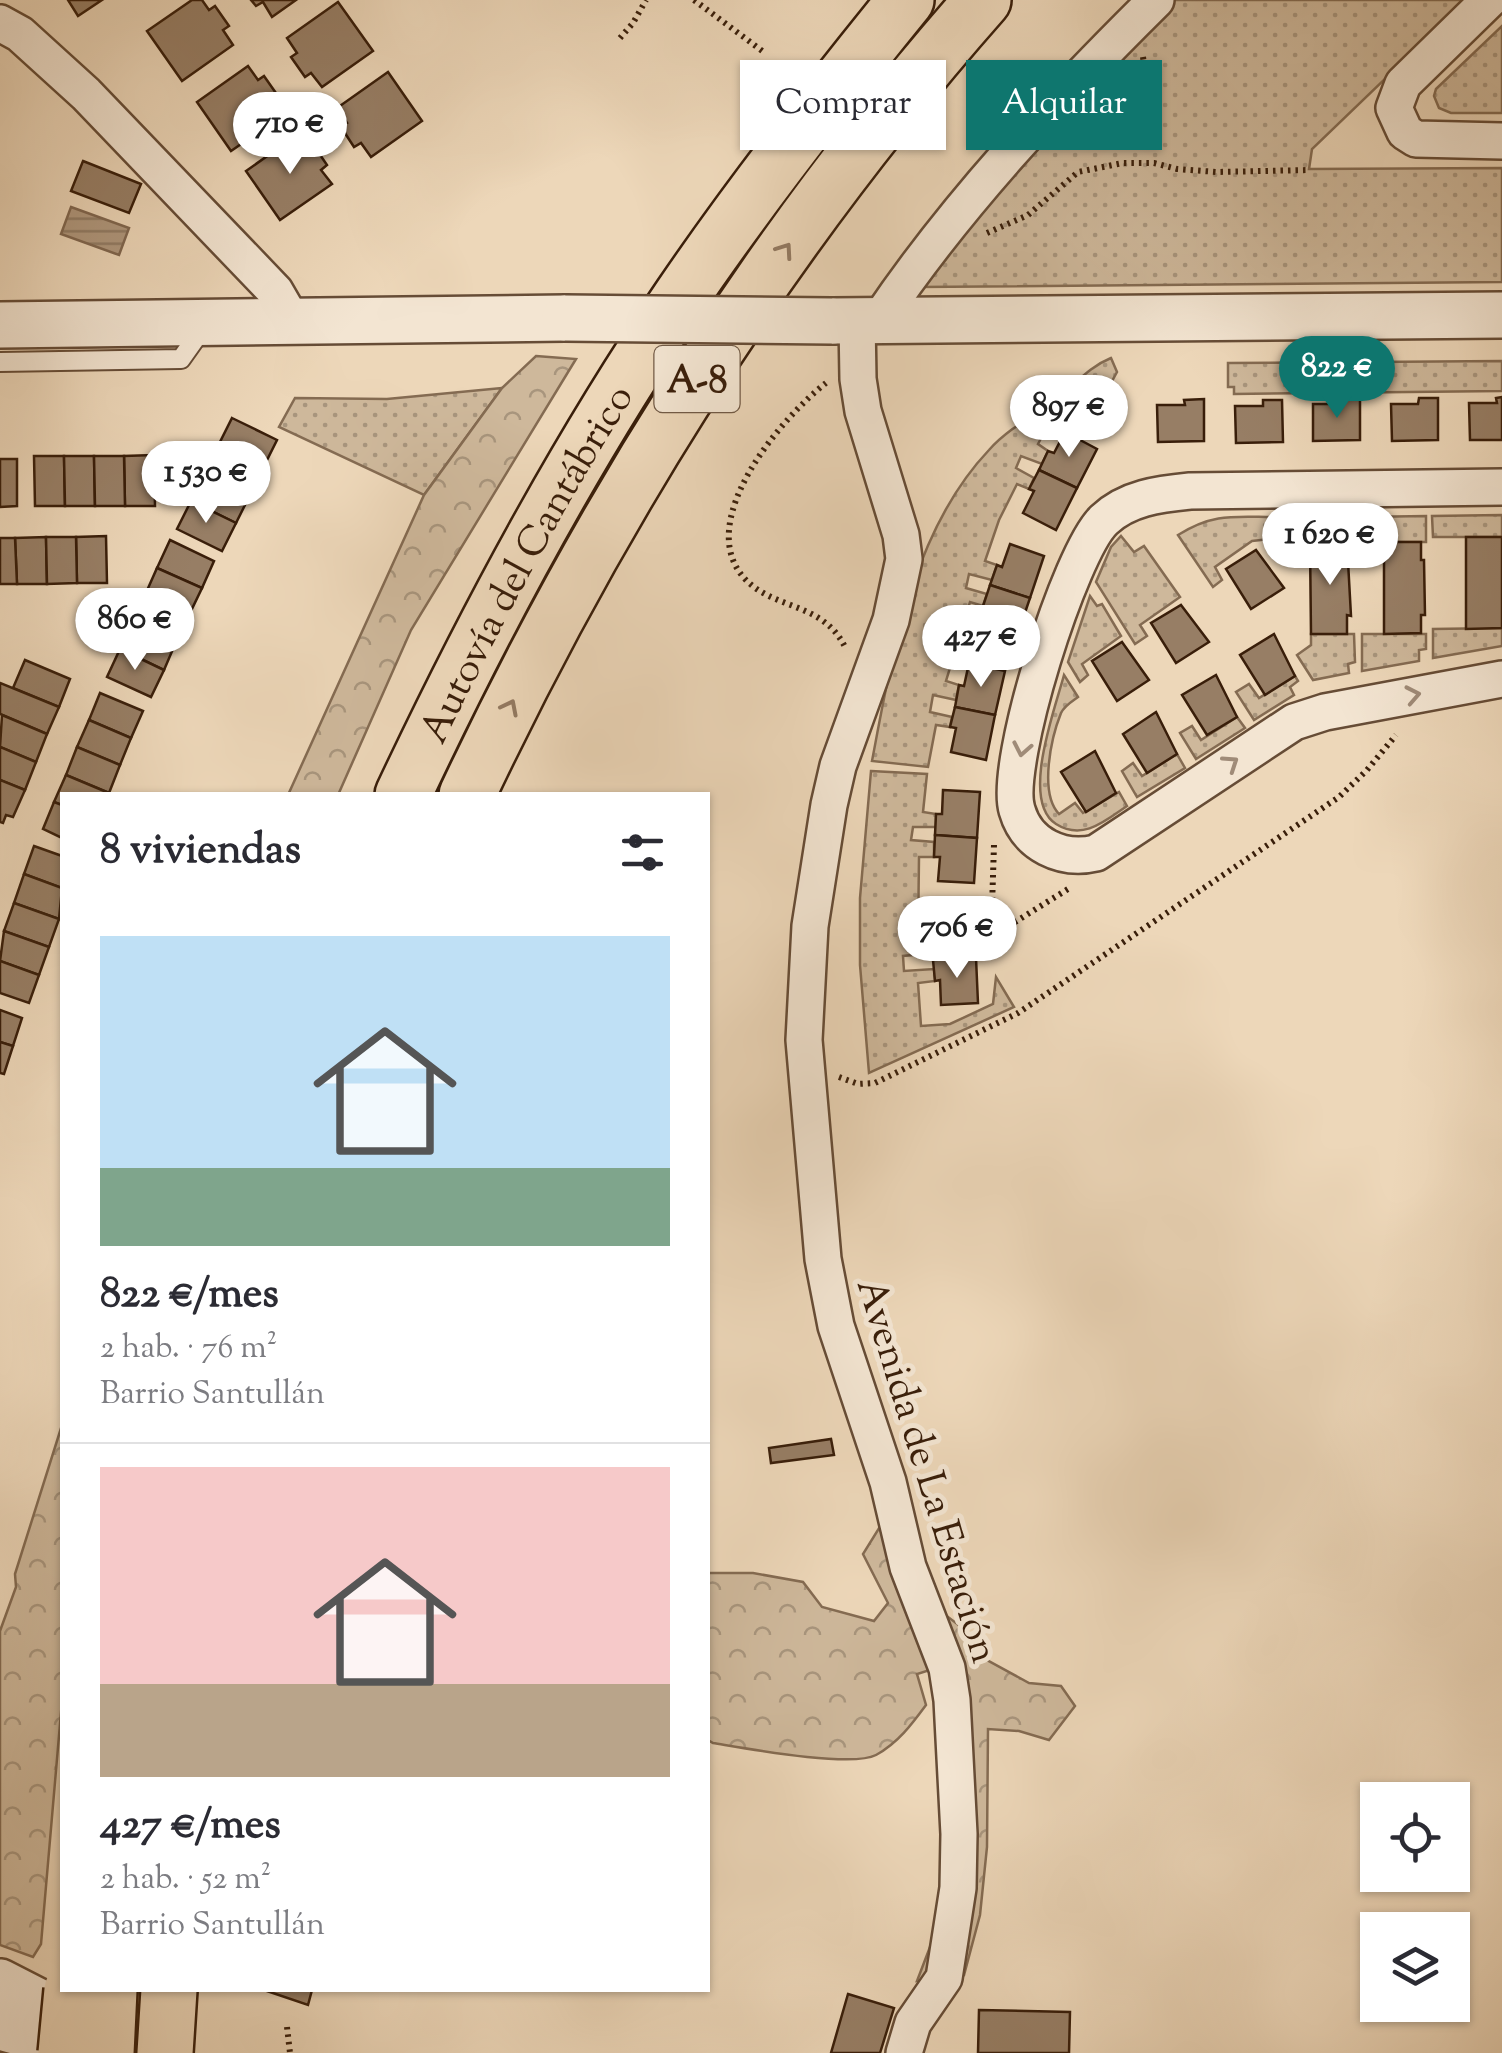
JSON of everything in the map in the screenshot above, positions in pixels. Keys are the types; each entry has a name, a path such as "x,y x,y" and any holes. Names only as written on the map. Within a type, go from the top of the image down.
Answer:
{"highway":[{"name":"Autovía del Cantábrico","path":"404,792 489,620 615,400 758,187 906,0"},
{"name":"Autovía del Cantábrico","path":"468,792 540,647 601,537 728,331 882,122 983,0"},
{"path":"66,2053 72,1992"},
{"path":"106,2053 109,1992"},
{"path":"165,2053 169,1992"},
{"path":"194,1992 196,2053"}],"street":[{"path":"856,321 947,230 1044,116 1156,0"},
{"path":"1488,0 1403,84 1394,108 1405,132 1416,139 1502,141"},
{"path":"0,22 20,34 86,94 275,291 286,310 287,322"},
{"path":"0,325 565,318 856,321 1502,315"},
{"name":"Avenida de La Estación","path":"856,321 863,411 901,535 904,559 890,620 829,805 810,926 804,1040 823,1259 836,1326 873,1430 908,1567 947,1668 952,1700 958,1888 944,1978 913,2023 904,2053"},
{"path":"1502,487 1190,492 1158,494 1126,504 1091,534 1067,588 1031,705 1014,789 1016,808 1024,826 1046,848 1073,856 1096,853 1294,722 1325,712 1502,679"},
{"path":"0,1982 82,2024 116,2053"},
{"path":"0,2027 96,2053"}],"lane":[{"path":"0,362 181,360 207,323"}],"path":[{"path":"620,38 634,23 646,0"},
{"path":"694,0 765,53"},
{"path":"947,230 984,235 1028,216 1078,172 1122,162 1217,172 1310,170"},
{"path":"857,714 850,659 836,630 823,619 746,580 731,552 729,538 736,500 774,436 797,406 827,382 858,365"},
{"path":"804,1040 840,1077 858,1084 875,1084 1018,1014 1338,797 1400,730"},
{"path":"994,841 991,937 1083,880"},
{"path":"287,2027 290,2053"}],"green space":[{"path":"1173,0 1467,0 1312,149 1309,169 1502,168 1502,282 920,287 1030,150 1162,150 1162,60 1112,60"},
{"path":"1502,26 1502,113 1451,113 1439,108 1434,96 1436,89"},
{"path":"536,356 576,359 411,630 339,792 289,792 424,495 502,388"},
{"path":"1111,358 1117,372 1105,394 1105,422 1088,413 1084,424 1055,412 1038,444 1048,451 1042,464 1021,456 1016,468 1034,478 1029,489 1017,484 999,520 985,561 997,565 992,580 969,574 966,588 987,594 983,606 970,602 946,681 959,685 956,700 933,695 930,712 952,717 950,727 936,725 928,767 872,761 909,596 941,518 963,482 996,443"},
{"path":"1502,361 1502,391 1234,394 1234,387 1228,387 1228,363"},
{"path":"502,388 424,495 279,427 295,398 387,399"},
{"path":"1502,515 1502,537 1433,537 1432,516"},
{"path":"1354,516 1353,542 1296,542 1295,537 1290,537 1290,517"},
{"path":"1426,516 1426,542 1362,542 1361,517"},
{"path":"1277,517 1278,538 1252,541 1215,567 1222,580 1213,587 1178,535 1214,519"},
{"path":"1121,536 1134,552 1144,546 1180,597 1140,625 1147,636 1135,644 1096,582 1111,547"},
{"path":"1090,596 1097,606 1102,604 1121,636 1082,664 1088,675 1080,682 1068,662"},
{"path":"1502,628 1502,646 1433,658 1433,629"},
{"path":"1311,634 1354,634 1355,662 1348,664 1349,673 1313,680 1297,655 1311,645"},
{"path":"1362,634 1426,634 1426,649 1419,650 1419,661 1362,671"},
{"path":"1064,675 1078,697 1062,711 1054,736 1048,779 1053,805 1059,814 1075,803 1083,813 1119,792 1127,806 1085,830 1056,824 1046,812 1041,796 1043,754"},
{"path":"1295,676 1298,681 1290,687 1294,695 1254,720 1236,692 1249,684 1259,698"},
{"path":"1237,717 1245,728 1196,759 1180,733 1192,726 1201,740"},
{"path":"1177,754 1185,768 1137,797 1122,771 1133,763 1142,776"},
{"path":"871,771 927,774 923,812 936,814 936,827 913,827 911,840 934,842 934,857 919,857 918,938 933,938 934,953 903,956 904,971 934,969 935,981 918,983 921,1026 950,1024 993,1004 996,977 1014,1007 869,1073 860,965 860,898"},
{"path":"60,1431 60,1724 41,1944 33,1957 0,1945 0,1631 16,1587 15,1574"},
{"path":"881,1525 944,1614 960,1626 976,1654 1029,1683 1061,1686 1075,1706 1049,1740 1019,1731 988,1729 987,1847 980,1915 964,1975 917,1981 935,1934 962,1903 958,1661 917,1674 926,1705 898,1739 876,1755 822,1758 710,1741 710,1573 753,1573 803,1582 822,1607 874,1621 888,1603 863,1554"}],"shaded area":[{"path":"71,207 129,228 119,255 61,234"}],"building":[{"path":"68,0 102,0 78,16"},
{"path":"192,0 202,0 209,10 215,6 229,26 223,30 233,45 182,81 147,31"},
{"path":"251,0 296,0 272,17 263,2 256,6"},
{"path":"338,2 373,51 322,87 311,73 305,77 291,57 297,53 287,38"},
{"path":"248,66 258,80 264,76 278,96 272,100 283,115 231,151 197,102"},
{"path":"388,72 422,121 371,157 361,143 354,147 341,127 347,123 337,108"},
{"path":"297,135 307,150 314,146 327,165 321,170 332,184 280,220 246,171"},
{"path":"83,161 141,184 129,213 71,191"},
{"path":"1502,397 1502,440 1470,440 1469,403 1497,403 1496,398"},
{"path":"1340,398 1360,398 1360,440 1313,441 1313,404 1340,404"},
{"path":"1419,398 1438,398 1438,440 1392,441 1391,404 1418,404"},
{"path":"1204,399 1204,441 1158,442 1157,405 1185,405 1184,400"},
{"path":"1263,400 1282,400 1283,442 1236,443 1235,406 1263,406"},
{"path":"232,418 277,440 263,468 218,446"},
{"path":"1065,432 1097,449 1077,488 1039,470 1048,451 1054,453"},
{"path":"218,446 263,468 250,495 205,473"},
{"path":"154,455 155,506 125,506 124,456"},
{"path":"34,456 64,456 65,506 35,506"},
{"path":"64,456 94,456 95,506 65,506"},
{"path":"94,456 124,456 125,506 95,506"},
{"path":"0,459 17,459 17,506 0,507"},
{"path":"1039,470 1077,488 1056,530 1023,513"},
{"path":"205,473 250,495 236,523 191,501"},
{"path":"191,501 236,523 222,551 177,529"},
{"path":"106,536 107,583 77,583 76,537"},
{"path":"46,537 47,584 17,584 15,538"},
{"path":"46,537 76,537 77,583 47,584"},
{"path":"1466,537 1502,537 1502,628 1466,629"},
{"path":"0,538 15,538 17,584 0,584"},
{"path":"170,540 214,561 202,588 157,568"},
{"path":"1384,542 1421,542 1425,615 1421,615 1421,633 1384,634"},
{"path":"1310,543 1347,543 1351,616 1347,615 1347,634 1311,634"},
{"path":"1010,544 1044,556 1030,598 990,585"},
{"path":"1256,550 1284,588 1251,609 1226,569"},
{"path":"157,568 202,588 189,615 145,595"},
{"path":"990,585 1030,598 1015,642 981,630 989,607 983,606"},
{"path":"145,595 189,615 176,642 132,622"},
{"path":"1181,605 1209,642 1176,663 1151,623"},
{"path":"132,622 176,642 164,670 120,649"},
{"path":"1274,634 1295,676 1265,695 1240,655"},
{"path":"1122,642 1149,680 1117,701 1092,661"},
{"path":"120,649 164,670 151,697 107,677"},
{"path":"25,660 70,679 59,707 13,688"},
{"path":"969,663 1005,671 995,715 955,707"},
{"path":"1216,675 1237,717 1207,735 1182,695"},
{"path":"0,683 59,707 47,734 0,714"},
{"path":"100,693 143,711 131,738 89,720"},
{"path":"955,707 995,715 986,760 951,752 956,728 950,727"},
{"path":"1156,712 1177,754 1147,773 1123,734"},
{"path":"2,715 47,734 36,762 0,747"},
{"path":"89,720 131,738 120,765 77,747"},
{"path":"0,747 36,762 25,790 0,780"},
{"path":"77,747 120,765 109,792 66,775"},
{"path":"1095,751 1116,793 1086,812 1061,772"},
{"path":"66,775 107,792 60,792 60,804 54,802"},
{"path":"0,780 25,790 13,817 6,815 3,823 0,822"},
{"path":"943,790 980,792 977,838 935,835 936,814 942,814"},
{"path":"54,802 60,804 60,837 43,829"},
{"path":"935,835 977,838 974,883 938,881 940,857 934,857"},
{"path":"34,846 60,855 60,887 24,874"},
{"path":"24,874 60,887 59,919 14,903"},
{"path":"14,903 59,919 49,947 4,931"},
{"path":"974,912 976,958 933,960 933,938 938,938 937,914"},
{"path":"4,931 49,947 39,975 0,961"},
{"path":"976,958 978,1003 941,1005 940,980 935,981 933,960"},
{"path":"0,961 39,975 29,1003 0,993"},
{"path":"0,1010 22,1018 13,1046 0,1042"},
{"path":"0,1042 13,1046 4,1074 0,1073"},
{"path":"831,1439 834,1455 771,1463 769,1448"},
{"path":"270,1992 311,1992 308,2005"},
{"path":"848,1994 894,2008 880,2053 831,2053"},
{"path":"979,2010 1070,2012 1069,2053 978,2053"}]}
